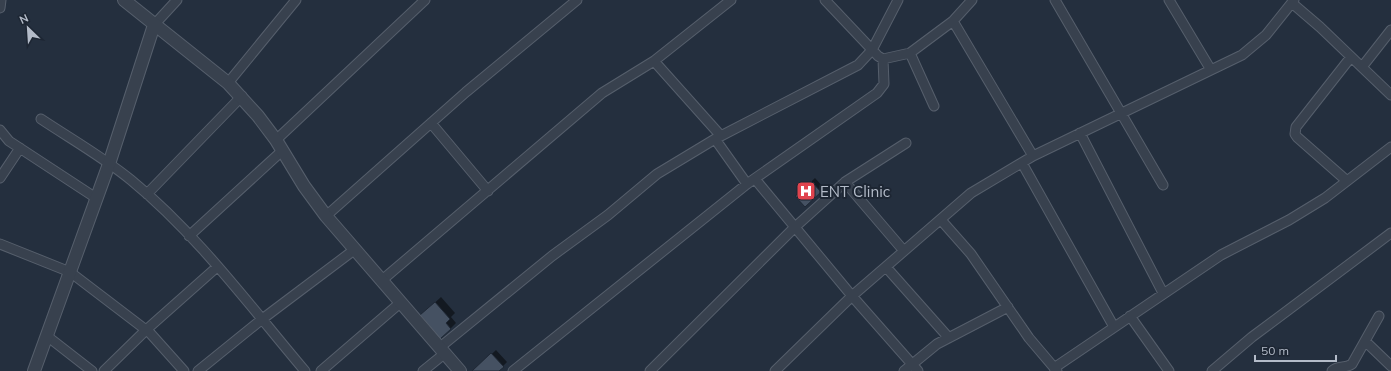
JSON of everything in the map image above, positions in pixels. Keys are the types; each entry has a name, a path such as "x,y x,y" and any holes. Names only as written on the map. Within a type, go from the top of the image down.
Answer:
{"street":[{"path":"0,8 1,0"},
{"path":"124,0 228,83 242,96 279,145 304,186 326,216 441,351 460,371"},
{"path":"34,371 109,164 154,25 177,0"},
{"path":"228,83 296,0"},
{"path":"189,236 425,0"},
{"path":"326,216 431,123 577,0"},
{"path":"381,281 602,93 654,61 731,0"},
{"path":"513,371 751,182 877,93 884,84 883,59 872,50 825,0"},
{"path":"424,371 441,351 552,256 613,212 657,174 718,137 858,65 872,50 898,0"},
{"path":"883,59 910,53 953,21 972,0"},
{"path":"1055,0 1163,185"},
{"path":"1169,0 1211,70"},
{"path":"775,371 852,296 971,193 1033,156 1230,62 1255,47 1266,36 1293,2 1391,95"},
{"path":"953,21 1033,156"},
{"path":"1362,67 1391,30"},
{"path":"910,53 934,106"},
{"path":"1347,181 1297,137 1295,130 1296,126 1351,57"},
{"path":"654,61 718,137 751,182 794,228 852,296 911,369 932,348 1008,307"},
{"path":"147,194 242,96"},
{"path":"40,119 109,164 147,194 189,236 217,267 304,371"},
{"path":"431,123 488,191"},
{"path":"0,130 10,141 96,198"},
{"path":"1080,133 1163,293"},
{"path":"650,371 794,228 845,182 906,143"},
{"path":"940,220 971,254 1029,338 1055,370 1163,293 1221,255 1306,210 1391,147"},
{"path":"0,178 20,148"},
{"path":"1022,162 1114,327"},
{"path":"845,182 904,251"},
{"path":"1218,369 1252,337 1391,233"},
{"path":"0,244 70,272 146,330 184,371"},
{"path":"198,371 261,320 354,250"},
{"path":"104,371 146,330 217,267"},
{"path":"886,267 949,338"},
{"path":"321,371 400,303"},
{"path":"1130,316 1169,371"},
{"path":"1332,371 1336,367 1345,368 1352,364 1379,316"},
{"path":"47,336 92,371"},
{"path":"1365,341 1391,366"}],"building":[{"path":"811,181 821,192 805,207 795,196"},
{"path":"435,302 450,319 446,323 451,329 440,339 420,315"},
{"path":"491,353 504,367 499,371 472,371"}],"place":[{"name":"ENT Clinic","path":"806,191"}]}
